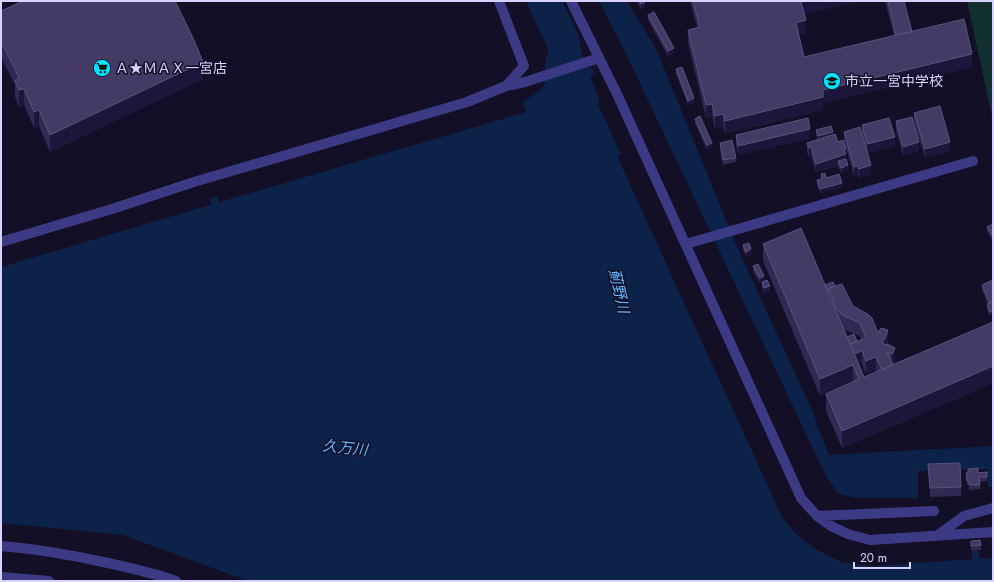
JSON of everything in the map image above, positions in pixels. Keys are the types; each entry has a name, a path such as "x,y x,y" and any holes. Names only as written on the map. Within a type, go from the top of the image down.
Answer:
{"street":[{"path":"499,1 524,66 506,86"},
{"path":"572,1 686,244 700,278 801,498 817,516 831,526 848,534 870,540 993,532"},
{"path":"1,242 216,176 467,102 506,86 525,82 599,58"},
{"path":"686,244 973,161"},
{"path":"938,535 964,516 993,508"},
{"path":"817,516 934,511"},
{"path":"1,546 32,549 84,558 155,574 176,581"},
{"path":"1,577 49,581"}],"green space":[{"path":"967,1 993,1 993,121"}],"water":[{"path":"599,1 627,1 654,45 734,240 815,417 829,455 993,446 993,487 988,487 987,469 918,471 918,498 857,498 838,494 824,472 627,56"},
{"name":"久万川","path":"576,47 596,74 590,76 600,102 598,104 621,154 617,156 782,517 797,535 819,551 843,563 874,566 972,559 972,551 979,551 980,558 993,558 993,581 248,581 123,535 1,523 1,267 210,205 212,207 210,198 217,196 220,204 220,202 526,112 523,103 544,86 546,56"}],"building":[{"name":"Ａ★ＭＡＸ一宮店","path":"23,1 175,1 203,62 50,135 39,110 34,112 24,89 19,90 15,81 19,78 1,41 1,11"},
{"path":"639,1 644,1 645,2 641,4"},
{"path":"693,1 805,1 801,2 806,20 796,23 804,57 964,19 972,54 823,90 823,97 725,121 723,114 715,116 712,104 706,105 688,30 700,27"},
{"path":"888,1 904,1 912,32 896,35"},
{"path":"654,12 674,48 668,51 648,15"},
{"path":"682,67 694,98 688,101 676,69"},
{"path":"940,106 950,142 925,149 914,113"},
{"path":"700,116 712,143 707,145 695,119"},
{"path":"912,117 919,142 903,147 896,121"},
{"path":"808,118 810,129 738,146 736,135"},
{"path":"889,118 895,137 867,144 862,125"},
{"path":"831,126 833,132 818,136 816,130"},
{"path":"860,127 871,165 859,169 858,166 854,167 844,132"},
{"path":"835,134 838,142 843,140 846,154 816,164 811,147 809,148 807,143"},
{"path":"732,140 736,158 723,160 720,143"},
{"path":"846,159 848,165 841,168 838,161"},
{"path":"825,173 826,178 839,174 842,183 820,189 817,180 822,179 821,174"},
{"path":"993,224 993,234 992,235 987,227"},
{"path":"801,228 864,377 993,322 993,366 842,431 826,394 859,379 853,365 820,379 763,244"},
{"path":"749,243 751,249 746,252 743,245"},
{"path":"758,264 764,276 760,278 753,266"},
{"path":"767,280 770,286 764,288 762,282"},
{"path":"993,280 993,301 990,303 982,285"},
{"path":"833,282 835,286 829,288 828,292 825,285"},
{"path":"842,284 853,306 872,318 878,333 881,328 888,330 885,339 882,340 884,345 887,344 895,348 892,354 887,352 893,365 882,370 876,357 866,361 862,351 854,354 850,344 866,338 860,323 842,315 836,308 829,288"},
{"path":"993,302 993,311 990,312 987,304"},
{"path":"854,334 857,341 850,344 847,337"},
{"path":"960,463 961,487 930,488 928,464"},
{"path":"978,468 978,473 987,472 987,477 979,477 980,485 969,485 966,473 968,473 968,469"},
{"path":"980,540 981,545 971,546 971,541"}],"waterway":[{"name":"薊野川","path":"544,1 562,39 574,94"}],"place":[{"name":"Ａ★ＭＡＸ一宮店","path":"102,68"},
{"name":"市立一宮中学校","path":"832,81"}]}
